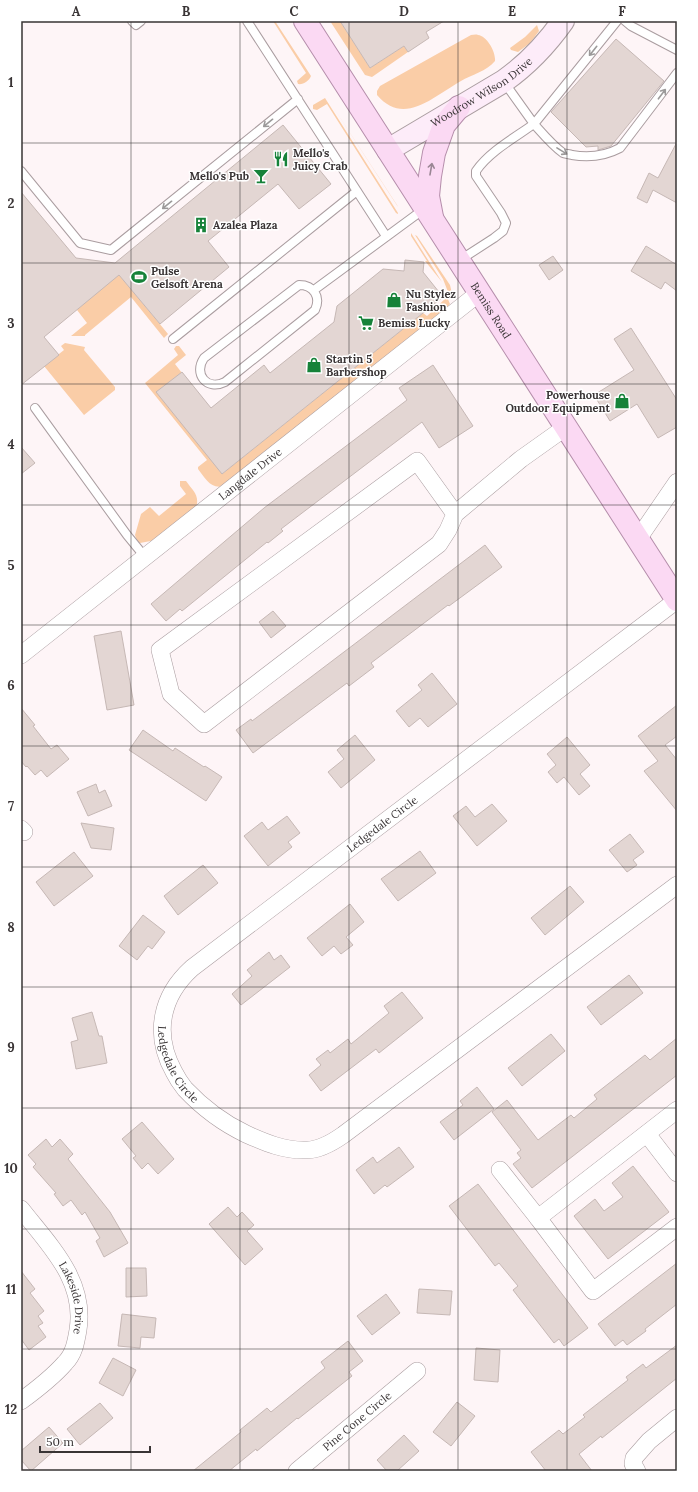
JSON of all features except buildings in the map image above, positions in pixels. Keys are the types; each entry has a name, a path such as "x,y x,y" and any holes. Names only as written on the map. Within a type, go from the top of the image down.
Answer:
{"main road":[{"name":"Bemiss Road","path":"305,21 677,600"},
{"name":"Woodrow Wilson Drive","path":"388,150 504,81 530,61 551,38 563,21"},
{"path":"429,215 428,196 434,153 444,125 459,107"}],"street":[{"name":"Langdale Drive","path":"21,655 479,293"},
{"path":"455,514 417,461 160,650 171,694 204,724 439,544 448,530 455,514 521,459 566,427"},
{"path":"638,539 677,482"},
{"name":"Ledgedale Circle","path":"677,600 192,968 174,988 167,1002 163,1018 162,1031 164,1048 168,1062 185,1089 231,1126 268,1144 290,1149 308,1150 318,1148 343,1136 677,885"},
{"path":"538,1218 677,1110"},
{"path":"647,1134 677,1173"},
{"path":"500,1170 593,1291 677,1227"},
{"name":"Lakeside Drive","path":"21,1209 68,1271 75,1286 80,1318 76,1342 66,1363 48,1381 21,1402"},
{"name":"Pine Cone Circle","path":"297,1471 417,1371"},
{"path":"637,1471 633,1464 634,1458 649,1441 677,1418"}],"lane":[{"path":"132,21 136,25 141,21"},
{"path":"247,21 386,236"},
{"path":"458,260 494,238 503,231 506,223 501,212 476,176 476,171 480,164 534,124 618,21"},
{"path":"625,21 631,26 677,50"},
{"path":"504,81 534,124 549,141 564,154 583,157 599,156 613,152 620,148 677,74"},
{"path":"21,171 80,243 111,250 298,99"},
{"path":"173,339 357,191"},
{"path":"314,290 386,236 429,215"},
{"path":"299,285 310,287 314,290 318,300 315,310 225,382 215,385 205,382 202,378 200,367 204,358 299,285"},
{"path":"35,408 127,535 146,557"}],"shaded area":[{"path":"273,21 275,21 311,76 306,82 298,84 297,81 306,73"},
{"path":"330,21 340,21 370,68 404,46 408,52 372,77 365,75"},
{"path":"537,25 539,31 530,43 518,52 511,50 510,48 525,37"},
{"path":"471,35 481,36 488,41 494,53 495,61 488,68 461,81 419,106 408,109 398,108 387,104 377,95 377,91 380,86"},
{"path":"325,98 398,214 327,104 317,110 313,109 313,105"},
{"path":"328,99 397,205 398,207"},
{"path":"411,233 442,282 425,261 427,261 411,236"},
{"path":"415,235 450,285 453,298 448,292 443,279"},
{"path":"117,272 168,334 164,338 131,297 85,336 71,336 87,323 77,310"},
{"path":"447,297 450,304 443,312 224,486 219,487 212,485 203,476 198,467 207,460 145,383 178,355 174,349 176,346 179,346 186,355 175,364 182,373 222,474 423,313 427,316"},
{"path":"65,343 85,347 84,350 115,387 115,390 84,415 44,366 64,350 61,346"},
{"path":"180,481 186,481 195,493 197,500 196,508 156,540 140,543 137,541 135,535 141,514 150,507 159,516 186,494 180,486"}],"place":[{"name":"Mello's Juicy Crab","path":"281,159"},
{"name":"Mello's Pub","path":"261,176"},
{"name":"Azalea Plaza","path":"201,225"},
{"name":"Pulse Gelsoft Arena","path":"139,277"},
{"name":"Nu Stylez Fashion","path":"394,300"},
{"name":"Bemiss Lucky","path":"366,323"},
{"name":"Startin 5 Barbershop","path":"314,365"},
{"name":"Powerhouse Outdoor Equipment","path":"622,401"}]}
